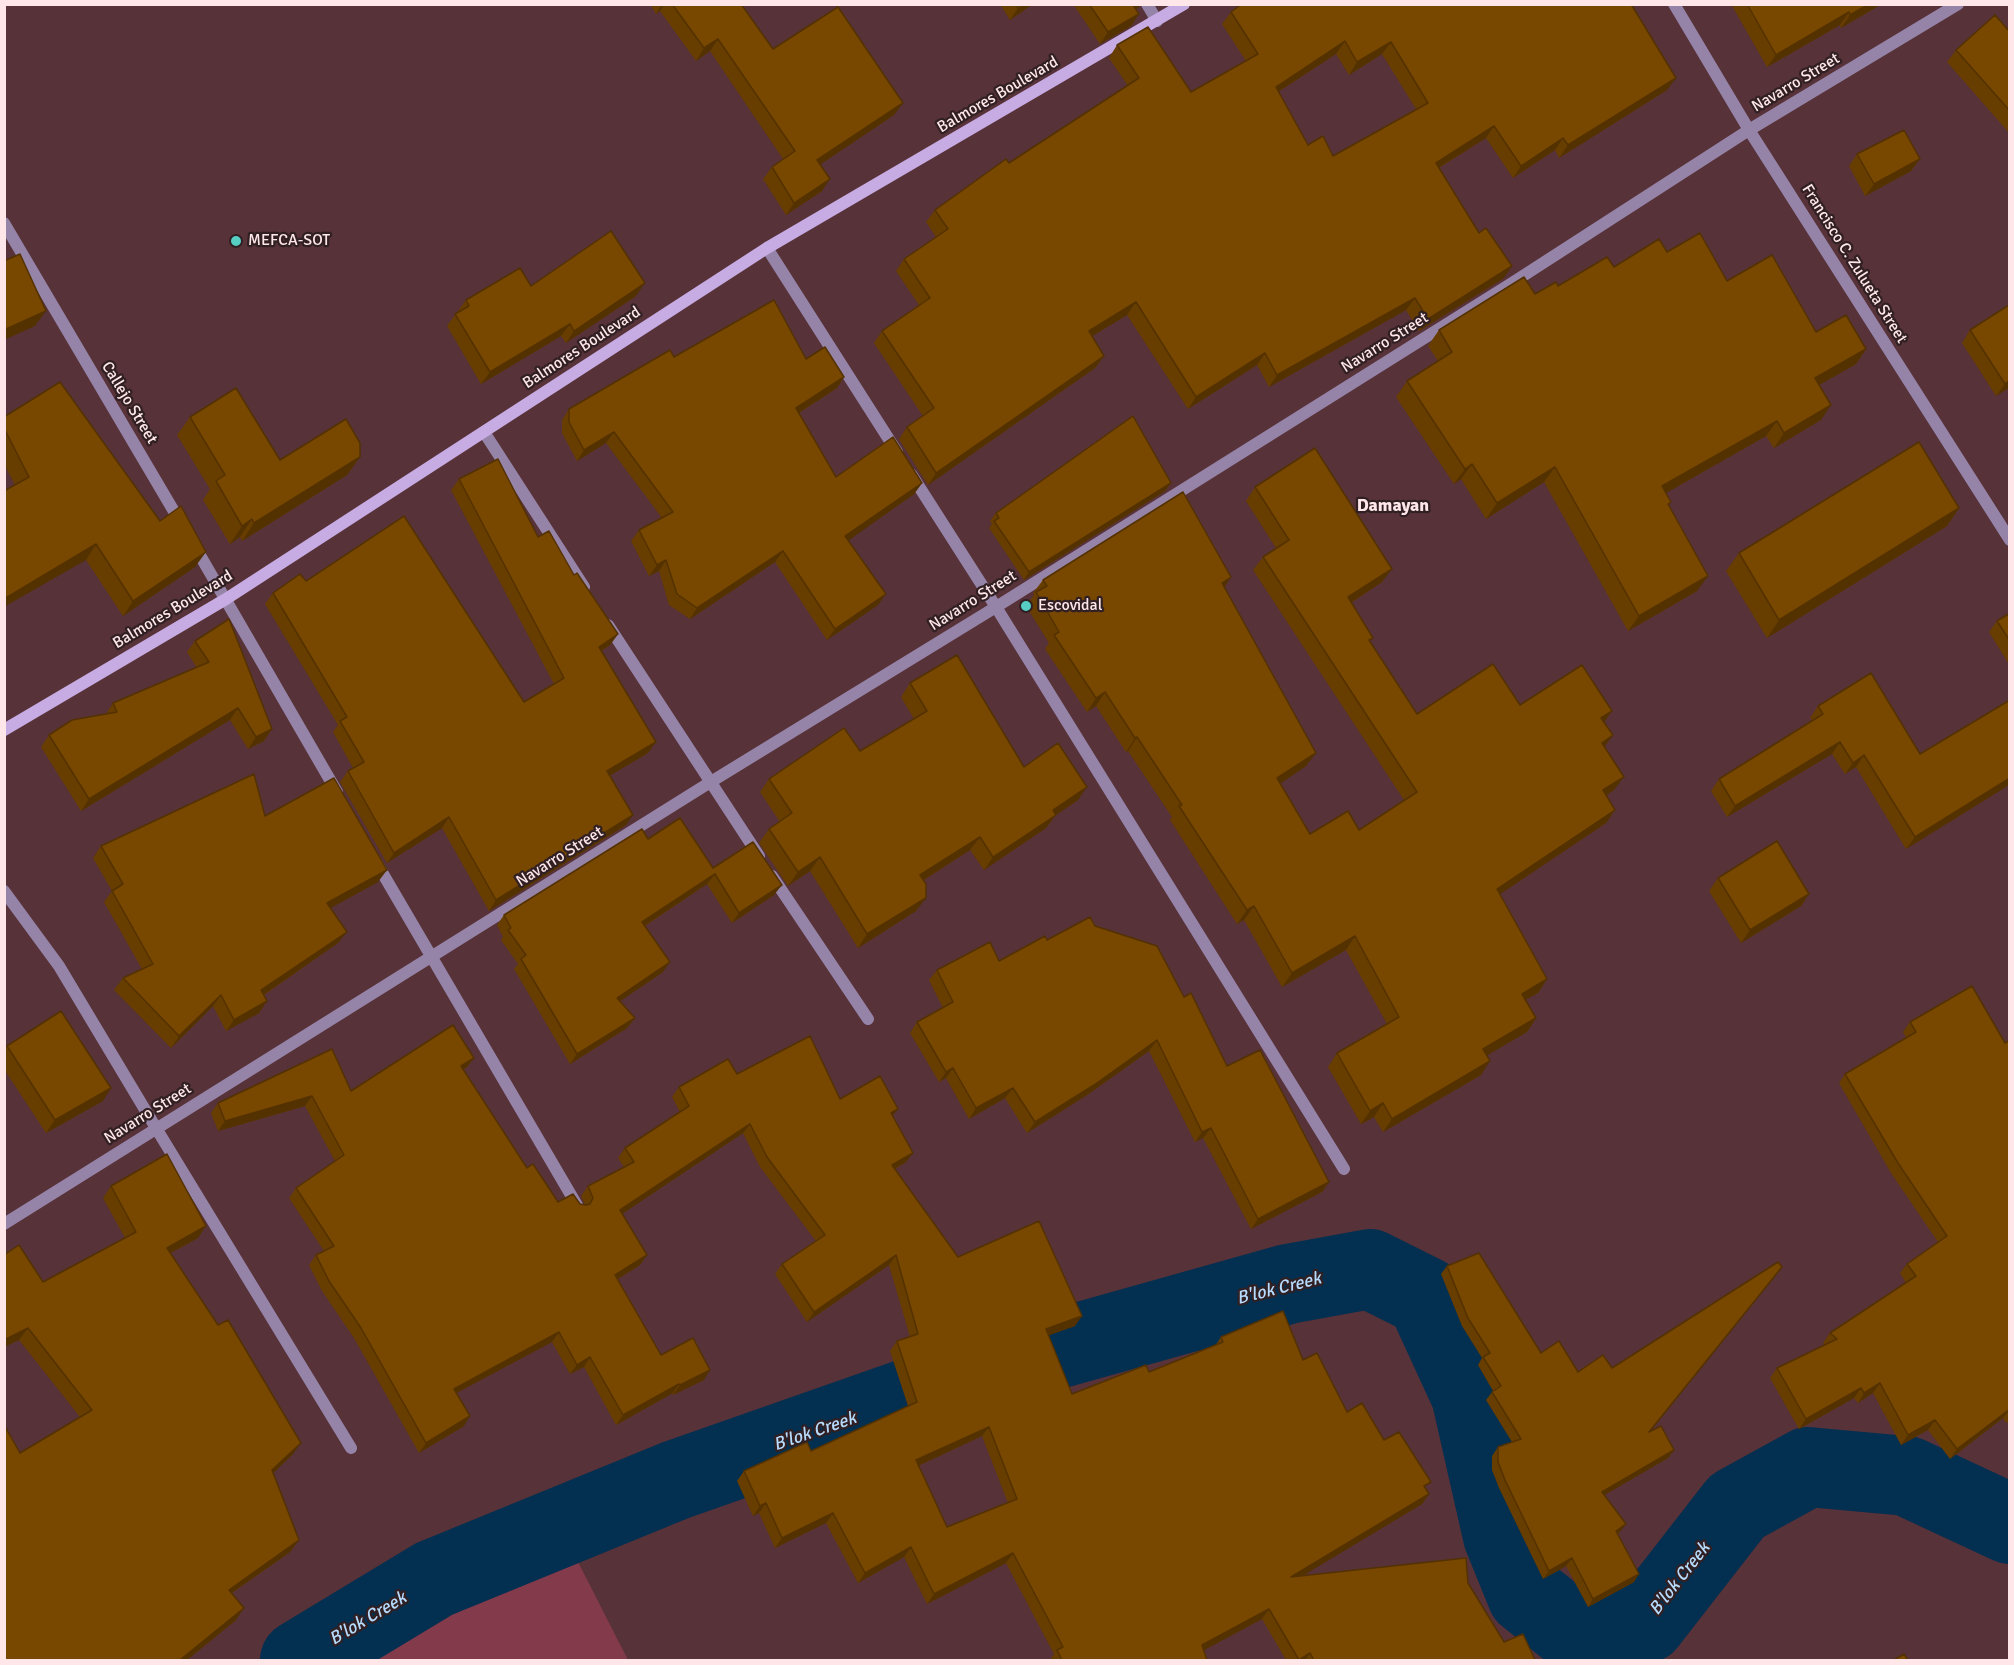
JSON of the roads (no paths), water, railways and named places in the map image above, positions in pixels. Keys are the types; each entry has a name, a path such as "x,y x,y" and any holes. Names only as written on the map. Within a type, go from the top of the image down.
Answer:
{"main road":[{"name":"Balmores Boulevard","path":"4,730 226,599 767,248 1184,4"}],"street":[{"path":"1147,4 1157,21"},
{"name":"Francisco C. Zulueta Street","path":"1674,4 1749,130 2010,540"},
{"name":"Navarro Street","path":"4,1224 709,783 996,607 1493,295 1749,130 1958,4"},
{"name":"Callejo Street","path":"4,224 226,599 343,804"},
{"path":"767,248 996,607 1344,1169"},
{"path":"484,432 709,783 868,1020"},
{"path":"372,855 578,1207"},
{"path":"4,891 59,966 351,1448"}],"waterway":[{"name":"B'lok Creek","path":"300,1660 434,1579 676,1480 1021,1359 1288,1284 1370,1269 1426,1297 1471,1395 1503,1536 1527,1595 1585,1641 1646,1623 1737,1506 1808,1467 1907,1476 2010,1524"}],"place":[{"name":"MEFCA-SOT","path":"236,241"},
{"name":"Escovidal","path":"1026,606"}],"district":[{"name":"Damayan","path":"1393,506"}]}
